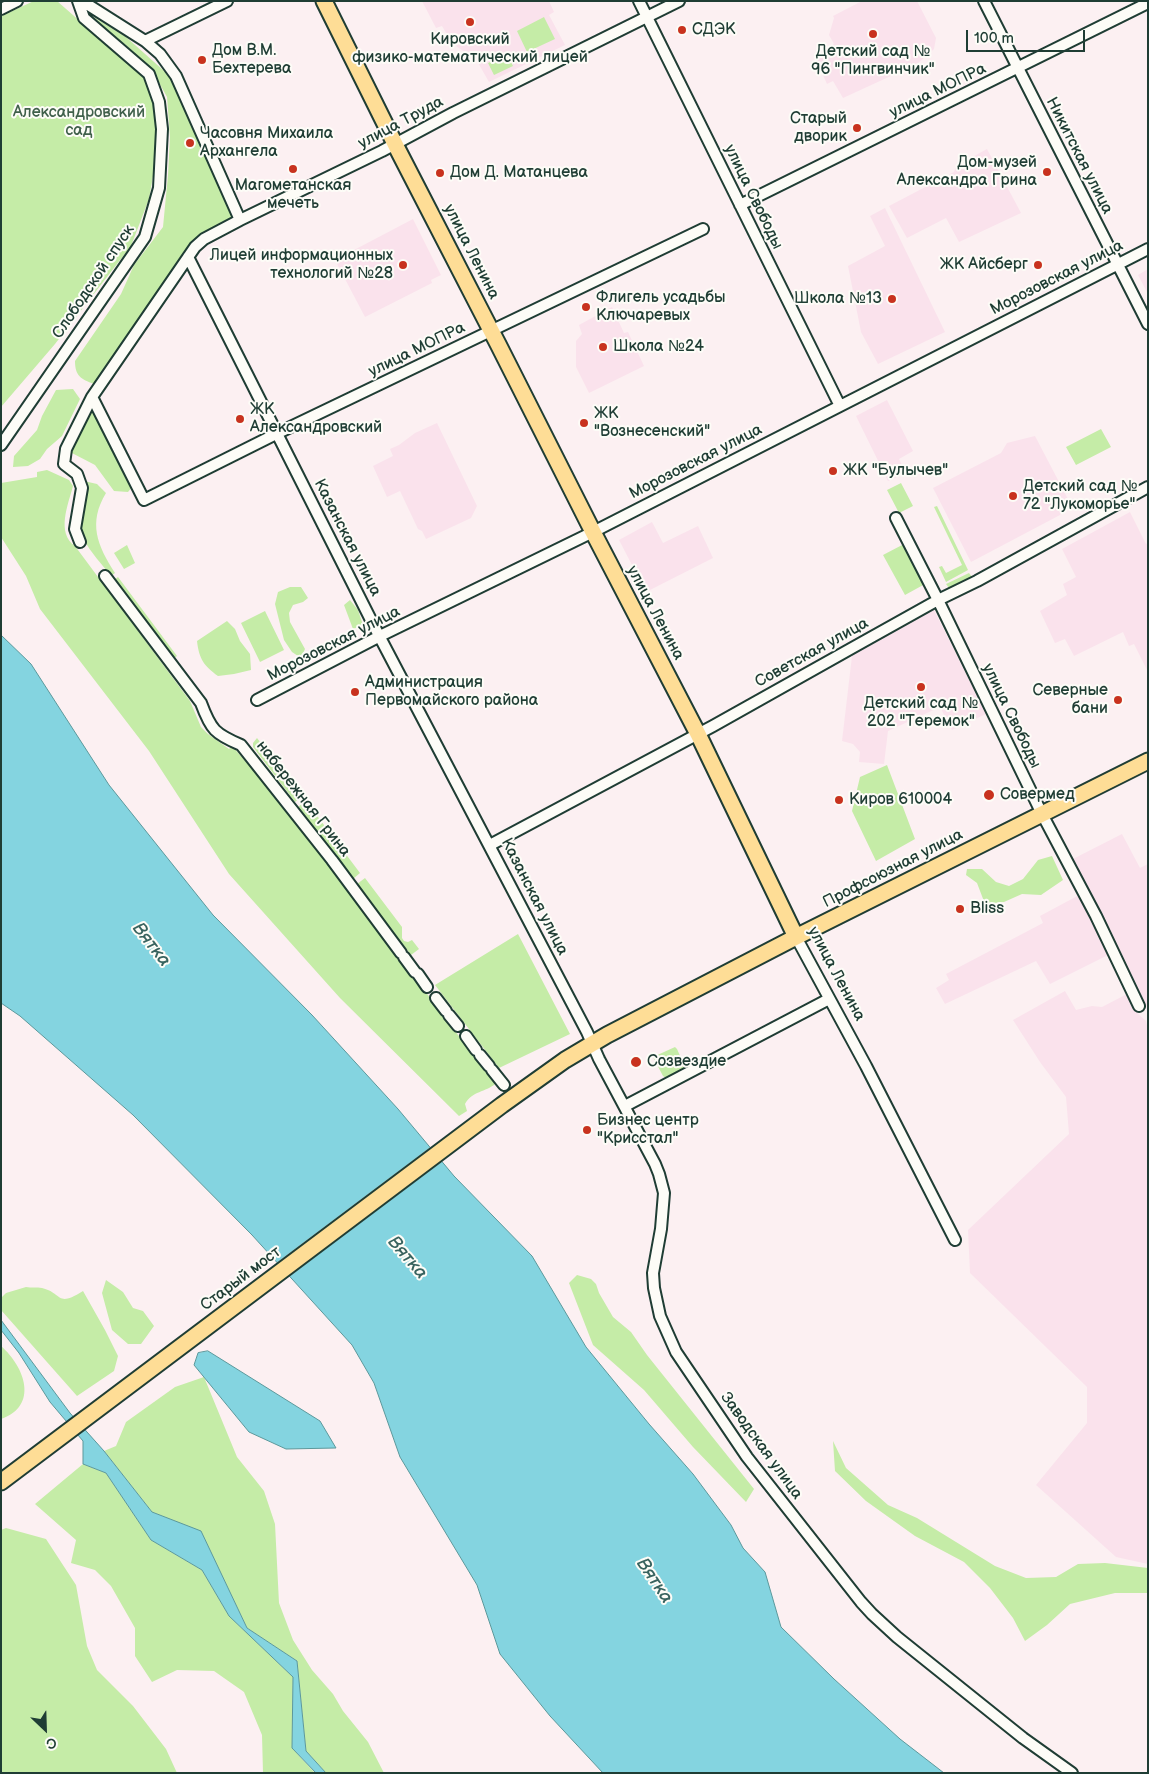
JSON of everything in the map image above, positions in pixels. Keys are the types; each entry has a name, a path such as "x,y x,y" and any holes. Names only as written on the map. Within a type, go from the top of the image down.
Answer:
{"main road":[{"name":"улица Ленина","path":"324,1 592,532 698,734 796,937"},
{"name":"Профсоюзная улица","path":"502,1105 565,1060 591,1044 796,937 1148,761"},
{"name":"Старый мост","path":"1,1482 502,1105"}],"street":[{"path":"1,8 16,1"},
{"name":"Слободской спуск","path":"1,445 145,237 159,188 162,129 158,102 149,74 84,18 78,1"},
{"path":"82,1 146,41 160,54 176,76 240,220"},
{"path":"146,41 227,1"},
{"name":"улица Свободы","path":"639,1 840,406"},
{"name":"улица Труда","path":"92,397 195,247 204,240 240,220 679,1"},
{"name":"Никитская улица","path":"984,1 1148,324"},
{"name":"улица МОПРа","path":"740,205 1148,3"},
{"name":"улица МОПРа","path":"92,397 144,500 703,229"},
{"name":"Морозовская улица","path":"257,700 380,636 592,532 1148,249"},
{"name":"Казанская улица","path":"188,257 380,636 490,845 591,1044"},
{"path":"80,542 75,530 82,488 77,474 64,464 66,449 92,397"},
{"name":"Советская улица","path":"490,845 698,734 938,600 977,581 1148,487"},
{"name":"улица Свободы","path":"896,518 1042,814 1096,916 1138,1006"},
{"name":"набережная Грина","path":"105,576 201,703 210,725 221,736 241,745 326,852 427,987"},
{"name":"улица Ленина","path":"796,937 955,1240"},
{"path":"436,998 458,1026"},
{"path":"625,1106 830,999"},
{"path":"466,1036 504,1085"},
{"name":"Заводская улица","path":"591,1044 655,1164 662,1183 664,1205 653,1273 654,1288 660,1316 679,1357 747,1456 860,1602 897,1637 1023,1738 1072,1773"}],"shaded area":[{"path":"422,1 549,1 554,12 549,15 565,45 489,82 477,61 452,43 442,26 436,28"},
{"path":"862,1 917,1 936,38 934,49 917,64 843,98 833,81 827,84 814,55 834,44 829,35 833,16"},
{"path":"987,149 1021,213 959,242 946,218 907,238 889,206 954,172 956,166"},
{"name":"Школа №13","path":"885,208 945,332 878,364 861,332 848,266 885,246 870,216"},
{"path":"413,219 441,275 431,280 432,283 365,317 335,260"},
{"path":"1148,269 1148,294 1138,275"},
{"path":"612,307 624,333 628,332 644,366 589,393 576,367 576,341 582,334 579,325"},
{"path":"887,400 913,451 899,459 906,473 888,481 856,416"},
{"path":"437,423 477,506 471,518 426,539 422,531 418,529 400,491 387,497 373,466 393,456 390,449 415,433"},
{"path":"1035,436 1069,501 1060,515 971,562 933,488 1001,453 1007,443"},
{"path":"1130,512 1146,544 1148,543 1148,672 1134,644 1129,646 1123,632 1074,656 1065,639 1055,643 1040,611 1067,595 1063,584 1076,577 1062,549"},
{"path":"652,522 663,543 698,526 713,558 646,592 619,540"},
{"path":"934,610 986,714 952,730 940,707 888,731 884,764 859,762 860,752 853,744 842,741 852,656"},
{"path":"1122,834 1140,868 1148,864 1148,1007 1142,1002 1071,860"},
{"path":"1081,894 1110,954 1050,984 1036,961 945,1004 936,988 949,980 946,974 1043,923 1040,916"},
{"path":"1065,991 1076,1010 1092,1006 1102,1007 1127,994 1133,1009 1146,1021 1148,1029 1148,1564 1116,1557 1036,1485 1087,1423 1087,1387 970,1273 968,1230 1069,1134 1066,1097 1040,1062 1013,1020"}],"green space":[{"name":"Александровский сад","path":"34,1 57,1 147,80 158,115 156,159 149,199 131,246 55,344 1,407 1,16"},
{"path":"87,13 126,37 172,78 235,213 221,227 196,240 94,384 78,374 75,361 121,294 134,265 163,227 170,137 167,97 152,70 127,46 86,15"},
{"path":"544,17 555,39 527,52 517,31"},
{"path":"507,54 513,66 494,75 488,63"},
{"path":"73,389 80,399 62,436 47,449 40,459 28,466 13,467 14,456 37,430 56,390"},
{"path":"92,410 96,414 132,487 128,492 114,491 95,465 70,452 87,411"},
{"path":"1101,429 1111,447 1076,465 1066,447"},
{"path":"47,470 69,480 73,486 65,518 66,534 69,540 190,701 201,727 229,749 232,746 247,763 251,760 495,1084 471,1097 465,1104 467,1111 459,1116 340,998 229,874 149,751 40,609 26,576 1,537 1,483 37,477 37,472"},
{"path":"84,481 97,484 106,493 100,504 96,524 99,543 115,573 111,576 83,538 81,514"},
{"path":"901,483 913,506 899,513 887,490"},
{"path":"937,506 968,570 946,582 939,567 942,566 946,573 962,565 934,507"},
{"path":"904,544 925,584 905,595 883,555"},
{"path":"127,545 135,563 124,569 114,553"},
{"path":"969,573 972,577 949,588 946,584"},
{"path":"118,577 177,656 173,659 114,580"},
{"path":"290,587 301,587 308,598 303,602 293,605 289,613 290,622 305,649 301,658 292,652 284,640 275,604 278,592"},
{"path":"350,600 358,610 363,625 353,629 344,605"},
{"path":"265,611 284,650 260,662 241,623"},
{"path":"227,621 235,629 240,641 250,654 251,670 218,676 203,662 197,641"},
{"path":"257,738 302,797 295,802 253,747 253,743"},
{"path":"887,765 915,839 876,861 852,811 860,777"},
{"path":"306,801 360,873 353,879 298,807"},
{"path":"1052,856 1063,880 1041,895 1022,894 1004,902 985,904 977,883 966,875 967,869 982,869 996,882 1009,886 1023,879 1038,860"},
{"path":"365,878 402,927 402,938 404,941 412,940 419,949 411,955 357,884"},
{"path":"518,934 570,1034 499,1068 435,985"},
{"path":"675,1047 685,1067 666,1078 653,1057"},
{"path":"577,1275 591,1279 596,1284 613,1317 631,1332 647,1355 754,1489 746,1502 693,1447 644,1390 593,1345 569,1283"},
{"path":"106,1280 123,1292 133,1308 143,1311 154,1326 141,1344 128,1344 112,1330 102,1293"},
{"path":"26,1287 49,1290 64,1299 83,1291 118,1356 114,1371 77,1396 1,1310 1,1298 6,1293"},
{"path":"1,1346 16,1364 22,1375 24,1396 20,1405 13,1413 1,1419"},
{"path":"204,1377 237,1457 264,1491 275,1524 279,1603 293,1640 312,1670 333,1694 343,1711 368,1742 384,1773 326,1773 306,1751 297,1661 247,1628 201,1532 152,1512 104,1451 116,1446 126,1422 175,1387"},
{"path":"833,1441 846,1468 888,1505 917,1518 995,1566 1026,1578 1056,1577 1078,1564 1105,1563 1148,1568 1148,1593 1115,1593 1070,1604 1047,1625 1025,1641 1013,1618 990,1588 964,1562 915,1536 866,1501 835,1471"},
{"path":"83,1464 106,1473 151,1540 202,1570 229,1616 293,1677 292,1748 315,1773 263,1773 262,1735 244,1692 214,1671 177,1670 152,1682 135,1656 135,1628 111,1586 95,1570 71,1563 76,1540 35,1504"},
{"path":"6,1528 46,1539 76,1585 87,1646 97,1670 133,1706 166,1749 177,1773 1,1773 1,1530"}],"water":[{"name":"Вятка","path":"1,635 31,664 109,785 213,915 312,1015 398,1109 454,1176 532,1256 586,1347 693,1474 731,1525 743,1548 765,1572 781,1627 834,1679 900,1739 944,1773 603,1773 550,1716 500,1654 477,1585 400,1457 374,1383 352,1345 252,1235 133,1115 20,1016 1,1003"},
{"path":"1,1320 70,1413 104,1451 152,1512 201,1531 247,1628 297,1661 306,1751 326,1773 316,1773 292,1748 293,1677 229,1616 202,1570 151,1540 106,1473 83,1464 83,1441 50,1402 19,1353 1,1330"},
{"path":"208,1351 320,1421 336,1448 286,1449 249,1432 194,1365 198,1353"}],"pier":[{"path":"432,1146 444,1160 287,1278 275,1264"}],"place":[{"name":"Кировский физико-математический лицей","path":"470,22"},
{"name":"СДЭК","path":"682,30"},
{"name":"Детский сад № 96 \"Пингвинчик\"","path":"873,34"},
{"name":"Дом В.М. Бехтерева","path":"202,60"},
{"name":"Старый дворик","path":"857,128"},
{"name":"Часовня Михаила Архангела","path":"190,143"},
{"name":"Магометанская мечеть","path":"293,169"},
{"name":"Дом-музей Александра Грина","path":"1047,172"},
{"name":"Дом Д. Матанцева","path":"440,173"},
{"name":"Лицей информационных технологий №28","path":"403,265"},
{"name":"ЖК Айсберг","path":"1038,265"},
{"name":"Школа №13","path":"892,299"},
{"name":"Флигель усадьбы Ключаревых","path":"586,307"},
{"name":"Школа №24","path":"603,347"},
{"name":"ЖК Александровский","path":"240,419"},
{"name":"ЖК \"Вознесенский\"","path":"584,423"},
{"name":"ЖК \"Булычев\"","path":"833,471"},
{"name":"Детский сад № 72 \"Лукоморье\"","path":"1013,496"},
{"name":"Детский сад № 202 \"Теремок\"","path":"921,687"},
{"name":"Администрация Первомайского района","path":"355,692"},
{"name":"Северные бани","path":"1118,700"},
{"name":"Совермед","path":"989,795"},
{"name":"Киров 610004","path":"839,800"},
{"name":"Bliss","path":"960,909"},
{"name":"Созвездие","path":"636,1062"},
{"name":"Бизнес центр \"Крисстал\"","path":"587,1130"}]}
